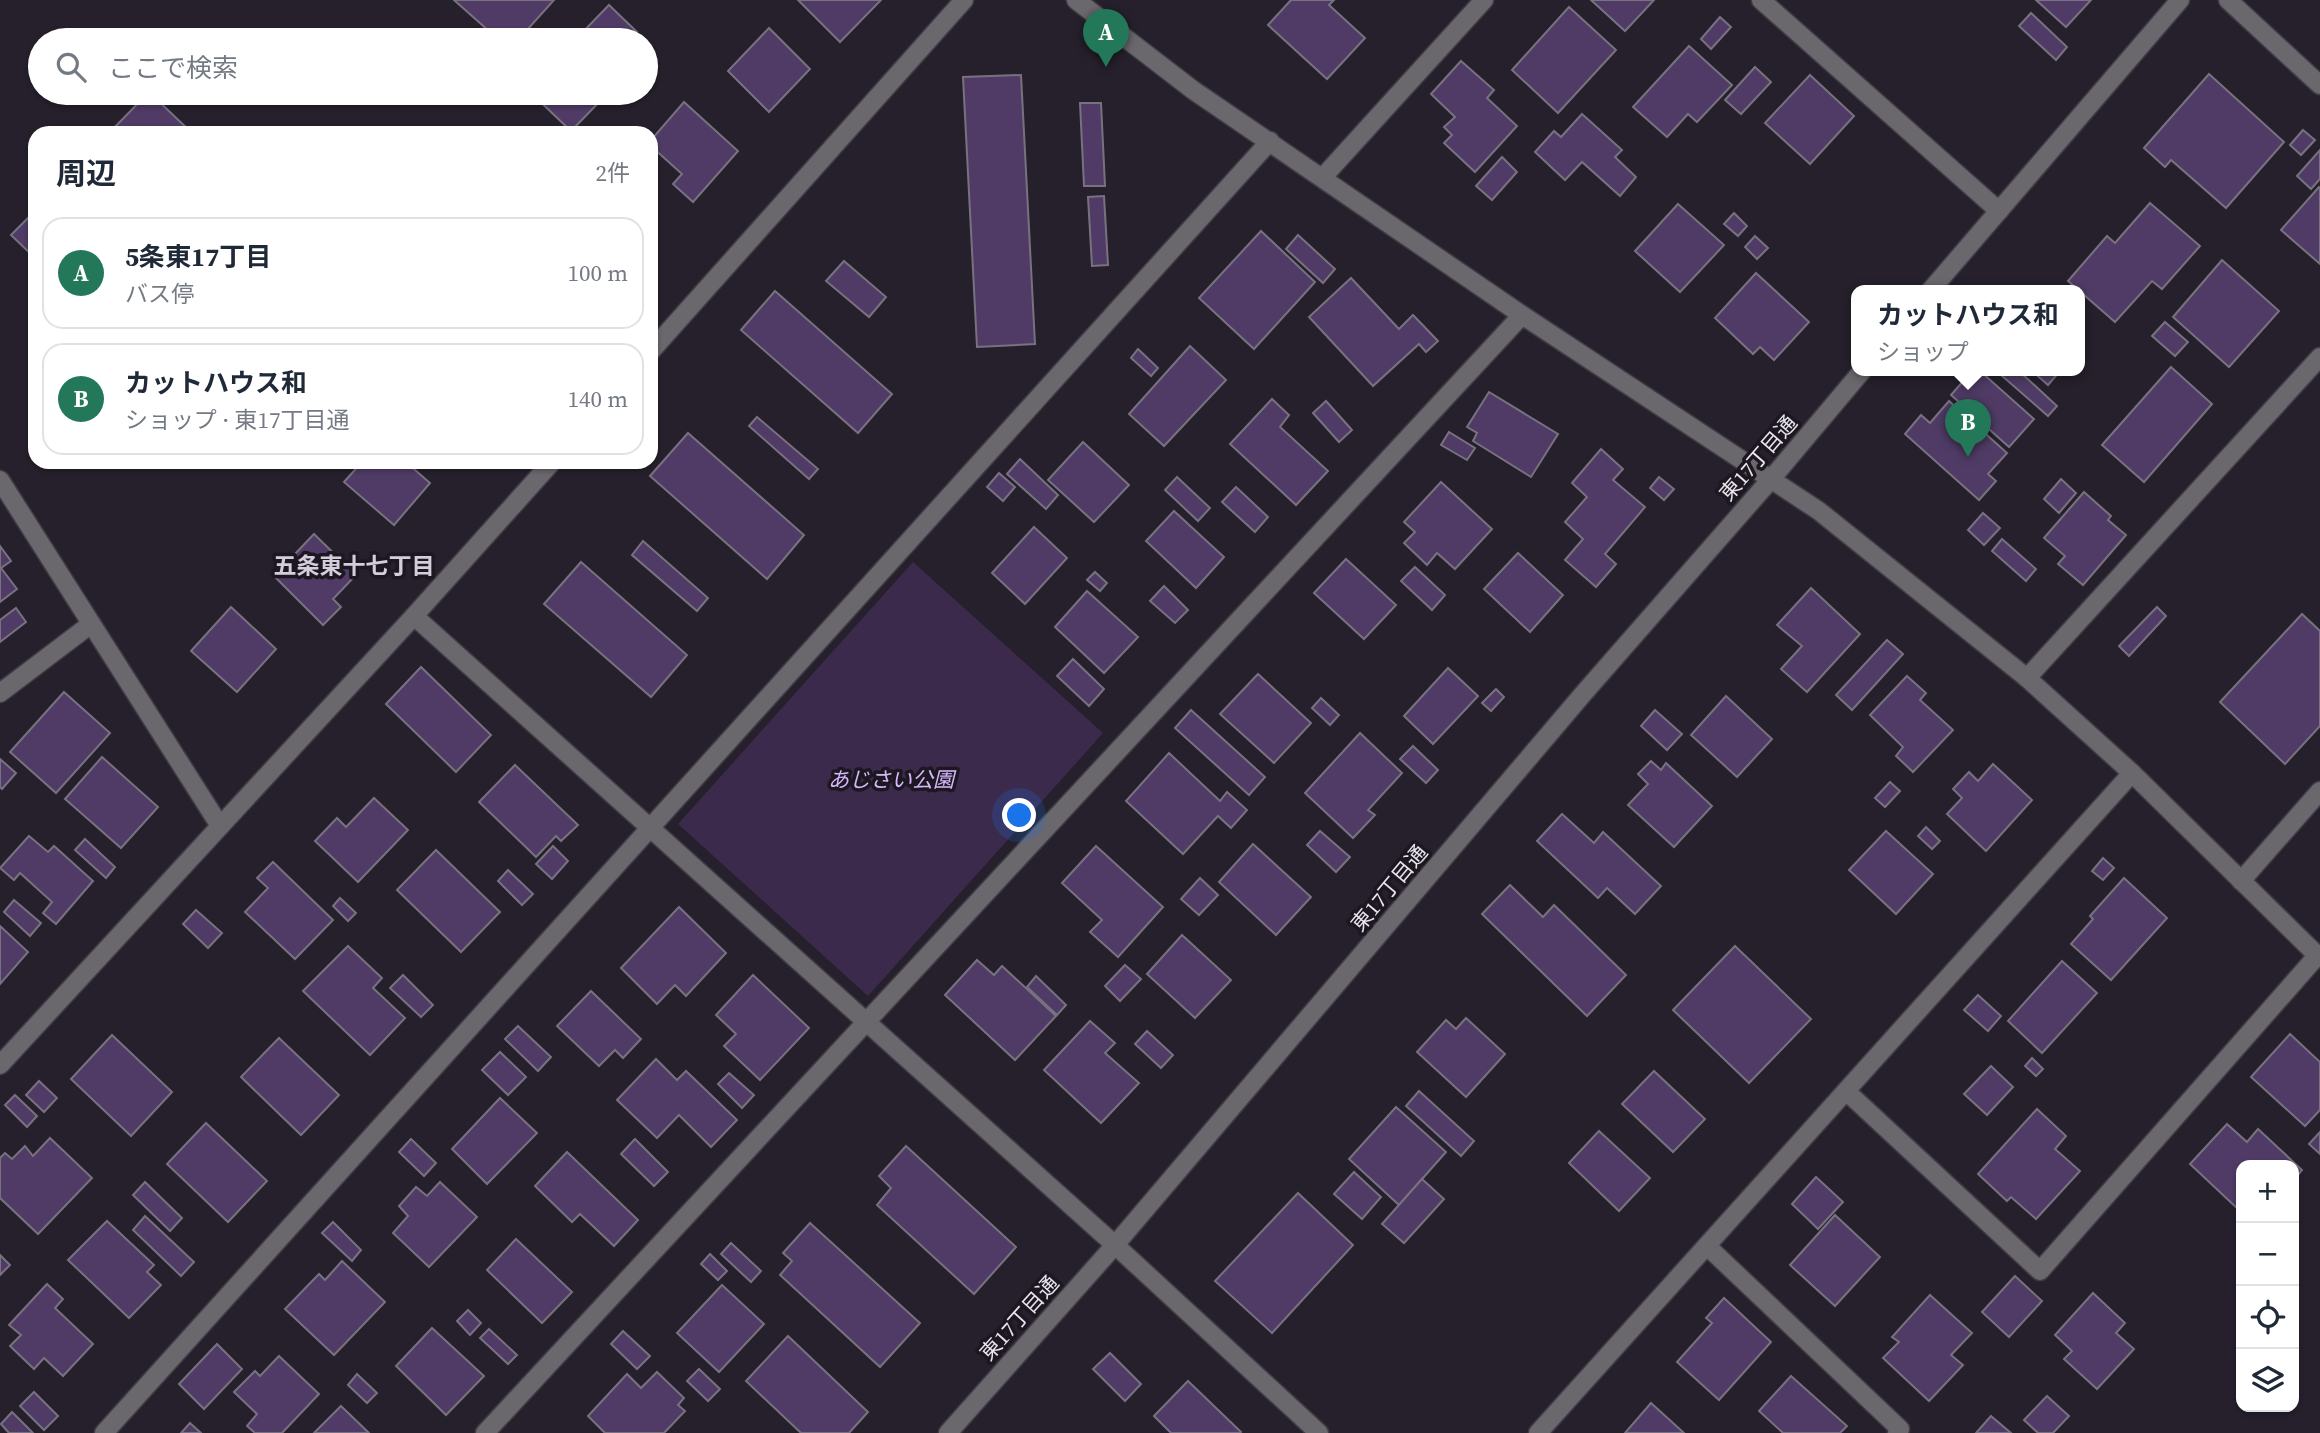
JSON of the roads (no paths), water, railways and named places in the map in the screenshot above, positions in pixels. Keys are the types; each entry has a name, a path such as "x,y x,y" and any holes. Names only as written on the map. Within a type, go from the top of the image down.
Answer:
{"street":[{"path":"658,343 964,0"},
{"path":"1076,0 1194,90 1522,315 1819,511 2027,678 2132,773 2319,957 2040,1271 1846,1091"},
{"path":"1322,177 1484,0"},
{"path":"1761,0 1998,211"},
{"path":"1935,285 2180,0"},
{"path":"2228,0 2320,85"},
{"path":"104,1433 1270,141"},
{"path":"485,1433 1522,315"},
{"path":"2027,678 2320,357"},
{"name":"東17丁目通","path":"948,1433 1115,1245 1583,694 1858,376"},
{"path":"0,1065 414,616 546,469"},
{"path":"0,480 220,827"},
{"path":"414,616 1115,1245 1319,1433"},
{"path":"0,693 91,624"},
{"path":"1538,1433 2132,773"},
{"path":"2241,881 2320,791"},
{"path":"1707,1245 1900,1429 1897,1433"}],"place":[{"name":"5条東17丁目","path":"1106,67"},
{"name":"カットハウス和","path":"1968,457"}],"district":[{"name":"五条東十七丁目","path":"354,566"}],"park label":[{"name":"あじさい公園","path":"891,779"}]}
